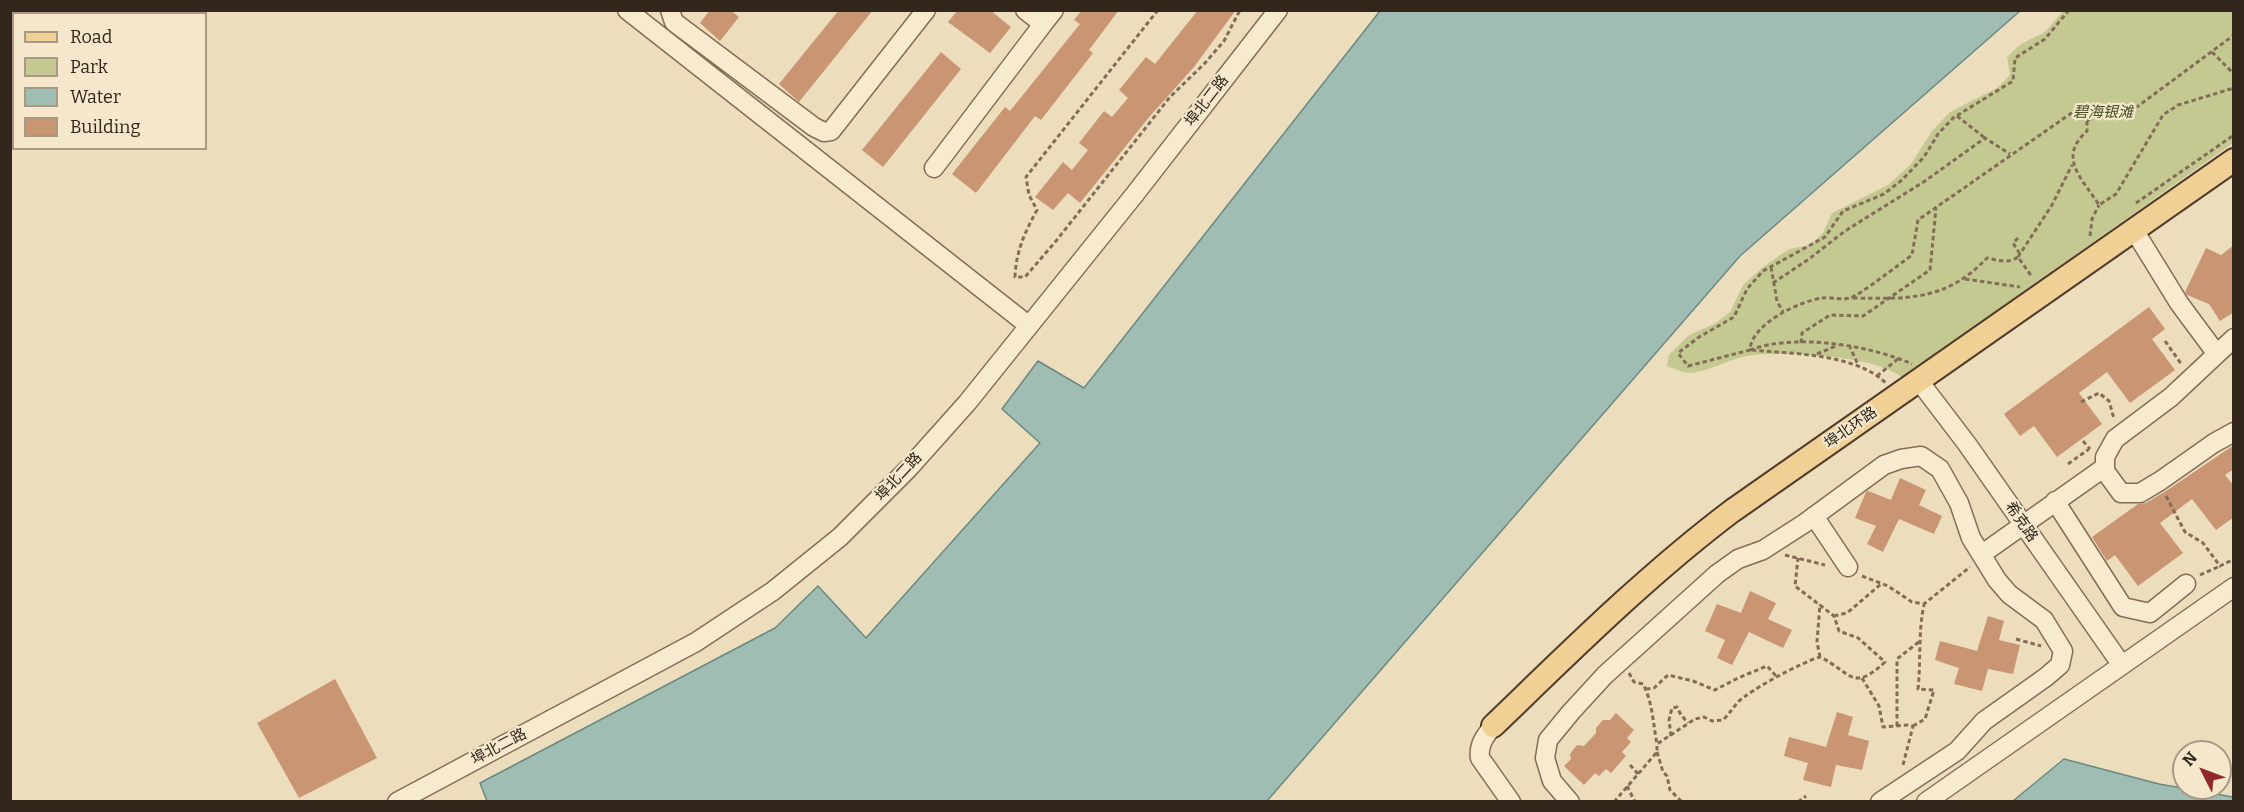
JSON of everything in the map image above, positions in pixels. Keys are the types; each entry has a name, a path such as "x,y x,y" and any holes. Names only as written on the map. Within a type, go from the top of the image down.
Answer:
{"main road":[{"name":"埠北环路","path":"1493,726 1623,602 1694,539 1916,372 2134,230 2234,160"}],"street":[{"path":"627,10 1028,325"},
{"path":"670,10 674,22 814,127 824,132 831,131 926,10"},
{"path":"933,168 1048,17 1025,10"},
{"name":"埠北二路","path":"397,801 696,642 773,591 840,537 908,469 988,377 1135,194 1278,10"},
{"path":"2134,230 2179,303 2216,353"},
{"path":"2234,338 2216,353 2192,379 2115,439 2106,457 2105,471 2121,493 2140,493 2234,432"},
{"name":"希克路","path":"1916,372 2121,664"},
{"path":"1570,801 1552,781 1545,758 1548,740 1571,712 1624,658 1717,574 1738,559 1763,550 1884,465 1901,459 1921,456 1940,469 1959,503 1971,538 2009,594 2044,620 2063,651 2060,665 1984,721 1957,751 1880,801"},
{"path":"1982,554 2023,524 2043,503 2105,467"},
{"path":"2043,503 2123,608 2150,613 2186,584"},
{"path":"1814,516 1848,567"},
{"path":"1926,801 2234,587"},
{"path":"1493,726 1483,740 1479,750 1480,758 1511,801"}],"path":[{"path":"1158,10 1026,177 1029,195 1037,210 1022,238 1016,261 1015,277 1024,277 1056,241 1170,97 1224,41 1240,10"},
{"path":"1916,372 1899,358 1849,345 1801,343 1763,345 1688,366 1678,353 1699,337 1734,317 1747,289 1763,272 1825,237 1843,211 1884,194 1902,180 1924,157 1938,134 1957,116 2013,81 2015,58 2045,39 2069,10"},
{"path":"2088,121 2109,107 2122,118 2234,35"},
{"path":"2212,52 2234,74"},
{"path":"2090,236 2091,219 2098,205 2116,194 2163,115 2178,105 2234,88"},
{"path":"1851,298 1912,255 1918,220 2073,112 2088,121"},
{"path":"1957,116 2010,154"},
{"path":"1750,350 1750,344 1764,326 1791,306 1821,298 1923,296 1963,279 1987,258 2001,261 2013,260 2019,255 2052,205 2073,165 2073,151 2078,139 2087,131 2088,121"},
{"path":"1773,283 1845,231 1925,181 1985,138"},
{"path":"2073,165 2098,205"},
{"path":"1801,343 1802,333 1830,315 1863,316 1930,270 1936,207"},
{"path":"2018,238 2013,243 2032,278"},
{"path":"1771,267 1777,301 1783,312"},
{"path":"1963,279 2021,287"},
{"path":"2165,342 2192,379"},
{"path":"1787,344 1794,352"},
{"path":"1815,355 1839,345"},
{"path":"1849,345 1859,368"},
{"path":"1750,350 1815,355 1859,368 1885,381"},
{"path":"1877,376 1899,358"},
{"path":"2081,402 2099,393 2109,401 2113,417 2124,433"},
{"path":"2068,464 2090,449"},
{"path":"2155,484 2168,499 2185,532 2203,543 2220,566"},
{"path":"1763,550 1831,567 1848,567 1912,602 1924,604"},
{"path":"1862,678 1879,706 1882,727 1912,726 1925,719 1934,690 1918,689 1920,623 1924,604 1970,568 1982,554"},
{"path":"1797,558 1795,586 1820,604 1834,615 1839,631 1858,638 1886,662 1862,678 1850,677 1820,657 1817,642 1820,604"},
{"path":"2186,584 2202,573 2234,559"},
{"path":"1834,615 1847,613 1881,584"},
{"path":"1897,726 1897,659 1920,641"},
{"path":"1657,744 1688,723 1704,717 1712,721 1723,720 1739,701 1808,661 1820,657"},
{"path":"1624,658 1634,682 1643,684 1646,688 1654,719 1657,752 1670,790 1682,801 1690,801"},
{"path":"1646,688 1654,688 1668,675 1693,681 1715,690 1767,666 1777,678"},
{"path":"1671,736 1668,720 1672,708 1677,707 1688,723"},
{"path":"1897,792 1912,726"},
{"path":"1614,801 1657,752"},
{"path":"1630,765 1638,774"},
{"path":"1627,786 1635,801"},
{"path":"1798,801 1806,796"}],"green space":[{"name":"碧海银滩","path":"2063,11 2233,11 2233,143 1994,312 1904,379 1891,371 1873,365 1852,360 1805,355 1747,356 1689,373 1667,366 1669,355 1689,335 1716,323 1730,312 1743,285 1763,267 1789,249 1810,245 1823,233 1832,213 1888,185 1911,164 1932,131 1950,112 1997,88 2010,75 2007,57 2021,44 2045,32"}],"water":[{"path":"1380,11 2020,11 1740,256 1267,801 487,801 480,783 775,628 818,586 866,638 1040,443 1002,409 1038,361 1084,388"},
{"path":"2064,759 2172,786 2172,800 2232,800 2233,797 2233,801 2013,801"}],"building":[{"path":"710,10 730,10 739,17 720,41 700,23"},
{"path":"839,10 873,10 799,102 779,84"},
{"path":"958,10 990,10 1011,27 990,53 948,22"},
{"path":"1082,10 1119,10 1089,50 1093,53 1041,120 1035,116 976,193 952,174 1005,107 1010,111 1080,24 1074,20"},
{"path":"1198,10 1236,10 1194,67 1150,116 1080,203 1068,193 1053,210 1035,197 1063,162 1072,170 1088,150 1079,143 1104,111 1112,117 1128,98 1119,90 1146,57 1155,64"},
{"path":"941,52 961,69 883,167 862,150"},
{"path":"2234,245 2234,312 2220,321 2209,304 2185,292 2206,248 2221,255"},
{"path":"2149,307 2165,329 2152,339 2175,370 2130,403 2107,372 2079,393 2102,424 2057,457 2034,426 2020,436 2004,414"},
{"path":"2234,445 2234,469 2225,475 2234,486 2234,517 2216,530 2192,499 2160,523 2183,553 2138,586 2115,555 2107,561 2092,537 2138,504 2146,503 2166,491"},
{"path":"1900,478 1926,490 1919,505 1942,516 1934,534 1899,519 1883,552 1867,544 1876,526 1855,518 1866,492 1891,500"},
{"path":"1750,591 1776,603 1768,619 1792,630 1783,648 1749,632 1732,665 1717,658 1725,640 1705,631 1717,604 1741,613"},
{"path":"1988,616 2004,621 1999,640 2020,645 2013,674 1988,669 1982,691 1954,684 1959,668 1935,660 1940,641 1977,651"},
{"path":"335,679 377,758 299,798 257,723"},
{"path":"1837,712 1853,717 1848,735 1869,741 1862,770 1836,765 1831,787 1803,780 1808,763 1784,756 1789,737 1826,747"},
{"path":"1616,713 1634,730 1627,738 1631,742 1622,752 1626,756 1611,773 1606,769 1599,776 1595,773 1584,785 1564,766 1571,759 1570,754 1577,745 1584,746 1596,733 1596,728 1603,720 1610,720"}]}
